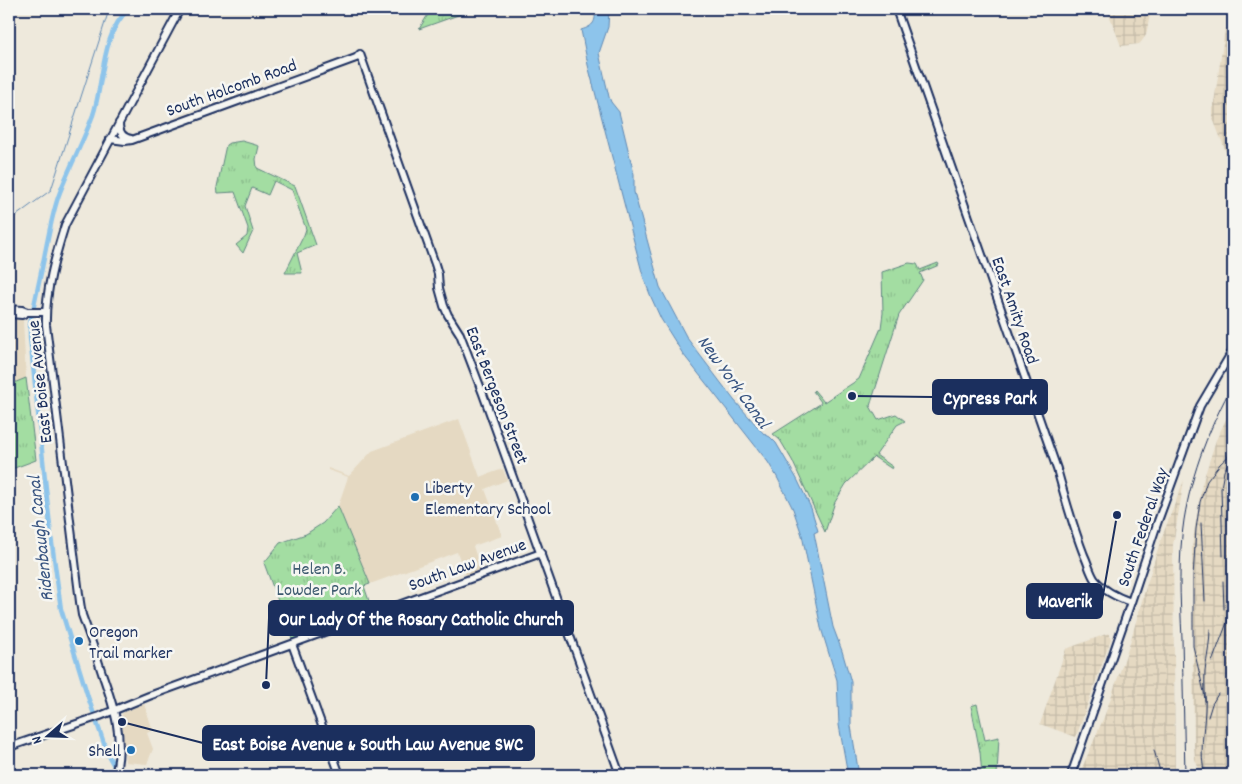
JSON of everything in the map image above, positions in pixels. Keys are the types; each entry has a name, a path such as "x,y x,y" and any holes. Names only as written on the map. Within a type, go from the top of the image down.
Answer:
{"street":[{"name":"East Boise Avenue","path":"116,772 119,736 114,710 82,615 80,602 46,325 46,303 58,246 65,225 180,9"},
{"name":"East Amity Road","path":"896,9 1086,559 1096,580 1103,588 1120,598 1132,602"},
{"name":"South Holcomb Road","path":"110,139 132,140 356,58 360,54"},
{"name":"East Bergeson Street","path":"360,54 435,264 444,306 460,334 620,775"},
{"path":"119,122 119,130 122,135 132,140"},
{"path":"9,309 27,312 46,312"},
{"path":"9,314 22,315 27,312"},
{"name":"South Federal Way","path":"1071,775 1132,602 1158,521 1200,406 1233,350"},
{"name":"South Law Avenue","path":"9,747 100,716 541,553"},
{"path":"292,644 340,775"}],"shaded area":[{"path":"1107,9 1151,9 1146,35 1139,44 1121,46"},
{"path":"1233,27 1233,170 1212,116 1225,30"},
{"path":"9,319 23,320 26,378 36,460 9,470"},
{"path":"1233,405 1233,775 1201,775 1195,759 1194,746 1192,547 1202,484 1216,440"},
{"name":"Liberty Elementary School","path":"459,419 480,477 503,469 507,480 485,489 502,536 473,546 481,570 466,576 457,552 370,584 338,506 348,477 328,470 328,468 349,476 372,451"},
{"path":"1184,480 1173,545 1175,775 1079,775 1104,717 1129,646 1160,542"},
{"path":"1109,633 1111,639 1076,737 1040,724 1066,649"},
{"path":"144,704 153,730 147,733 153,749 147,764 125,762 122,714"}],"green space":[{"path":"422,9 430,11 432,9 456,9 461,14 419,29 429,13"},
{"path":"242,141 259,146 256,159 257,168 295,186 316,245 297,253 302,273 285,273 306,229 292,190 274,181 268,195 252,188 245,206 253,231 243,253 236,245 247,236 248,228 235,192 218,193 217,187 226,145"},
{"path":"909,263 917,264 920,270 938,263 939,265 920,273 923,280 899,315 870,406 878,420 896,414 905,421 897,425 876,455 893,467 892,469 874,457 846,484 835,502 825,532 792,460 780,440 773,434 820,404 821,402 814,390 824,402 859,379 881,328 883,313 882,272"},
{"path":"26,378 36,460 9,470 9,385"},
{"name":"Helen B. Lowder Park","path":"338,506 370,584 364,586 372,610 305,636 292,639 264,563 280,543 306,534 323,523"},
{"path":"977,704 985,740 999,737 997,775 982,775 980,752 971,706"}],"water":[{"path":"595,9 609,9 608,27 599,53 609,97 619,112 634,174 634,192 660,287 687,338 734,400 764,434 776,443 811,508 818,531 814,533 833,627 851,682 851,726 859,775 848,775 839,725 837,680 821,628 802,535 793,509 768,462 683,354 661,319 643,276 588,65 581,30 593,23"}],"waterway":[{"path":"9,221 51,190 110,9"},
{"name":"Ridenbaugh Canal","path":"119,775 108,755 61,609 51,536 30,323 58,199 93,115 108,44 120,19 129,9"}],"railway":[{"path":"1185,775 1180,594 1182,534 1187,502 1203,449 1233,384"},
{"path":"1205,701 1193,646 1193,577 1196,529 1200,502 1207,481 1220,464 1233,452"},
{"path":"1223,556 1221,488 1224,471 1231,458"},
{"path":"1201,523 1205,601"},
{"path":"1223,581 1224,609"},
{"path":"1212,662 1228,620 1230,598"},
{"path":"1205,775 1202,759 1202,742 1205,671 1210,629"},
{"path":"1208,717 1212,704 1218,694"},
{"path":"1154,750 1161,775"}],"place":[{"name":"Cypress Park","path":"852,396"},
{"name":"Liberty Elementary School","path":"415,497"},
{"name":"Maverik","path":"1117,515"},
{"name":"Oregon Trail marker","path":"79,641"},
{"name":"Our Lady Of the Rosary Catholic Church","path":"266,685"},
{"name":"East Boise Avenue & South Law Avenue SWC","path":"122,722"},
{"name":"Shell","path":"131,750"}],"water label":[{"name":"New York Canal","path":"735,381"}]}
